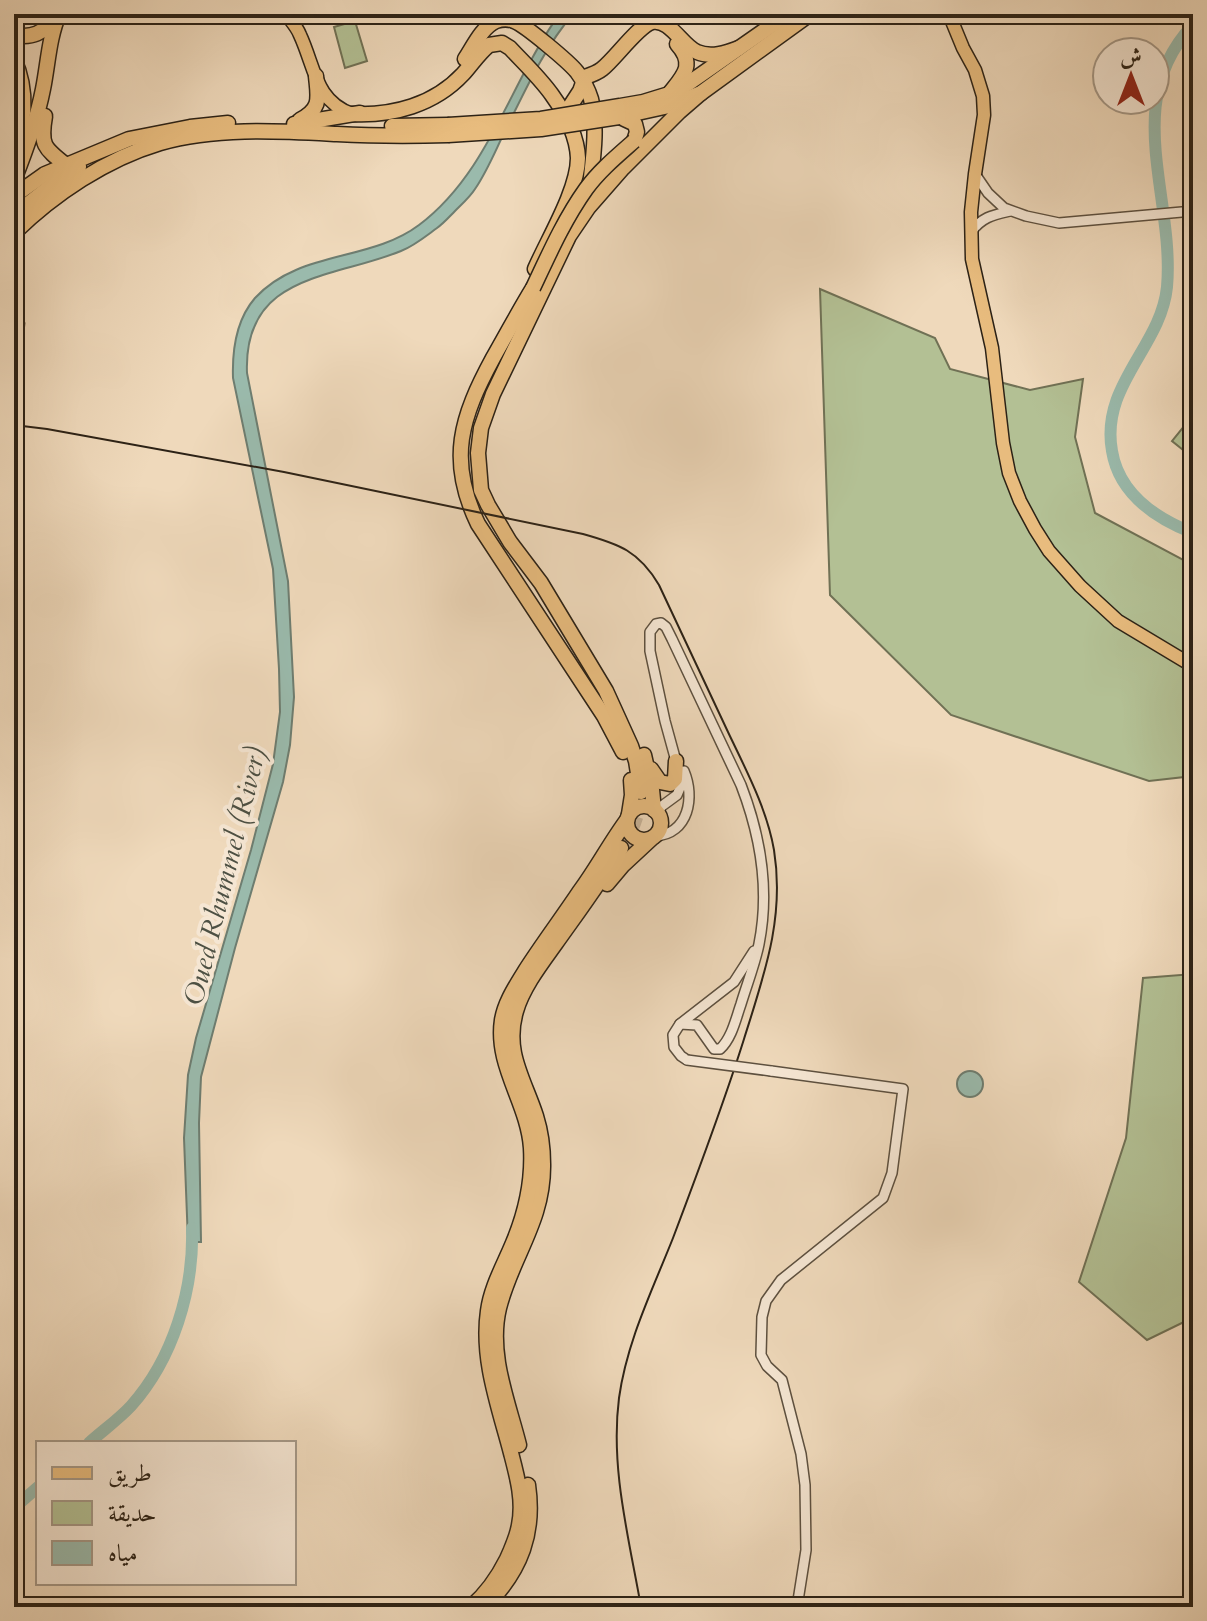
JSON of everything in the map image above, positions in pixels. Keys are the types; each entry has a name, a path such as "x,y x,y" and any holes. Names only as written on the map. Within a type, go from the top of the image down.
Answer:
{"highway":[{"path":"14,35 37,35 59,14"},
{"path":"14,180 39,109 59,14"},
{"path":"59,14 62,23 42,135 47,151 66,165"},
{"path":"620,111 669,94 689,83 788,14"},
{"path":"641,792 631,746 606,691 541,583 498,525 481,490 480,440 493,394 549,274 588,208 679,112 810,14"},
{"path":"294,124 394,106 434,88 455,71 489,26 505,17 521,25 569,64 583,81"},
{"path":"588,208 594,128 583,97 583,81 587,76 605,67 642,28 652,22 667,26 701,54 720,54 739,48"},
{"path":"550,92 562,96 595,95 606,75 644,35 654,30 668,35 684,52 687,60 685,73 669,94"},
{"path":"352,114 385,114 429,99 452,84 489,45 506,46 550,92 565,114 578,160 572,187 508,331"},
{"path":"14,59 23,90 24,109 14,158"},
{"path":"294,124 310,114 317,104 316,76"},
{"path":"17,223 110,162 160,143 260,131 392,136 444,128 660,109 701,93"},
{"path":"565,114 583,97"},
{"path":"429,99 425,111 444,128"},
{"path":"620,111 635,124 637,132 634,141 608,163 587,187 563,225 533,288 481,380 464,423 460,455 462,482 469,505 488,541 617,739 632,781 628,830 640,840 653,837"},
{"path":"14,196 45,174 129,139 190,127 253,122 444,128"},
{"path":"572,132 584,135 594,128"},
{"path":"17,223 52,185 102,151"},
{"path":"606,691 618,704 635,733 653,775 660,782 670,784 675,779 676,761"},
{"path":"522,996 543,974 613,876 659,832 661,822 642,751"},
{"path":"471,1607 484,1596 503,1567 520,1523 519,1486 486,1343 490,1297 521,1222 530,1181 531,1146 527,1125 501,1048 504,1009 546,937 628,817 638,807 656,811"},
{"path":"485,1607 517,1565 530,1523 526,1472 502,1384 496,1345 496,1325 502,1298 536,1217 543,1182 539,1126 517,1067 512,1044 514,1020 522,996 542,963 621,848"}],"main road":[{"path":"286,14 299,32 321,90 340,110 352,114"},
{"path":"951,16 983,96 984,115 975,174 971,232 972,259 992,348 1009,473 1035,529 1049,551 1080,586 1118,621 1193,666"}],"street":[{"path":"505,17 506,46"},
{"path":"1193,111 1193,126"},
{"path":"975,174 988,193 1010,211 1059,223 1191,212"},
{"path":"971,232 990,215 1010,211"},
{"path":"656,811 673,799 682,783 650,651 650,632 661,623 666,627 732,764 750,809 759,841 764,882 759,946 724,1046 714,1049 697,1025 680,1024"},
{"path":"653,837 666,835 675,829 685,818 689,805 689,784 676,761"},
{"path":"759,946 734,982 674,1031 675,1051 687,1060 903,1089 892,1173 883,1198 781,1280 766,1301 762,1317 761,1355 767,1366 782,1380 801,1454 805,1485 806,1550 797,1607"}],"green space":[{"path":"355,21 367,61 345,68 334,27"},
{"path":"820,289 935,338 950,369 1030,390 1083,379 1075,437 1095,513 1193,565 1193,776 1149,781 951,715 830,595"},
{"path":"1193,415 1193,458 1172,441"},
{"path":"1193,974 1193,1246 1188,1320 1147,1340 1079,1282 1126,1138 1143,978"}],"water":[{"path":"560,14 573,14 544,55 484,174 466,200 440,226 406,249 297,285 276,298 260,316 250,340 247,373 288,581 294,697 283,782 201,1077 201,1242 188,1242 184,1138 188,1075 273,764 280,712 273,569 233,378 233,356 239,325 255,298 273,283 313,264 400,237 437,209 481,154 541,42"},
{"path":"970,1071 980,1074 983,1084 980,1094 970,1097 960,1094 957,1084 960,1074"}],"waterway":[{"path":"1193,25 1171,54 1159,85 1155,118 1167,253 1167,287 1154,329 1123,386 1111,427 1116,466 1131,492 1165,520 1193,533"},
{"name":"Oued Rhummel (River)","path":"91,1441 131,1406 159,1367 185,1299 192,1228"},
{"name":"Oued Rhummel (River)","path":"14,1508 36,1489"}],"tunnel":[{"path":"621,848 635,821 641,792"}],"tram line":[{"path":"14,425 284,472 583,534 627,550 644,564 659,585 761,805 774,850 777,899 771,946 736,1064 692,1188 641,1316 623,1377 617,1424 619,1477 641,1607"}]}
